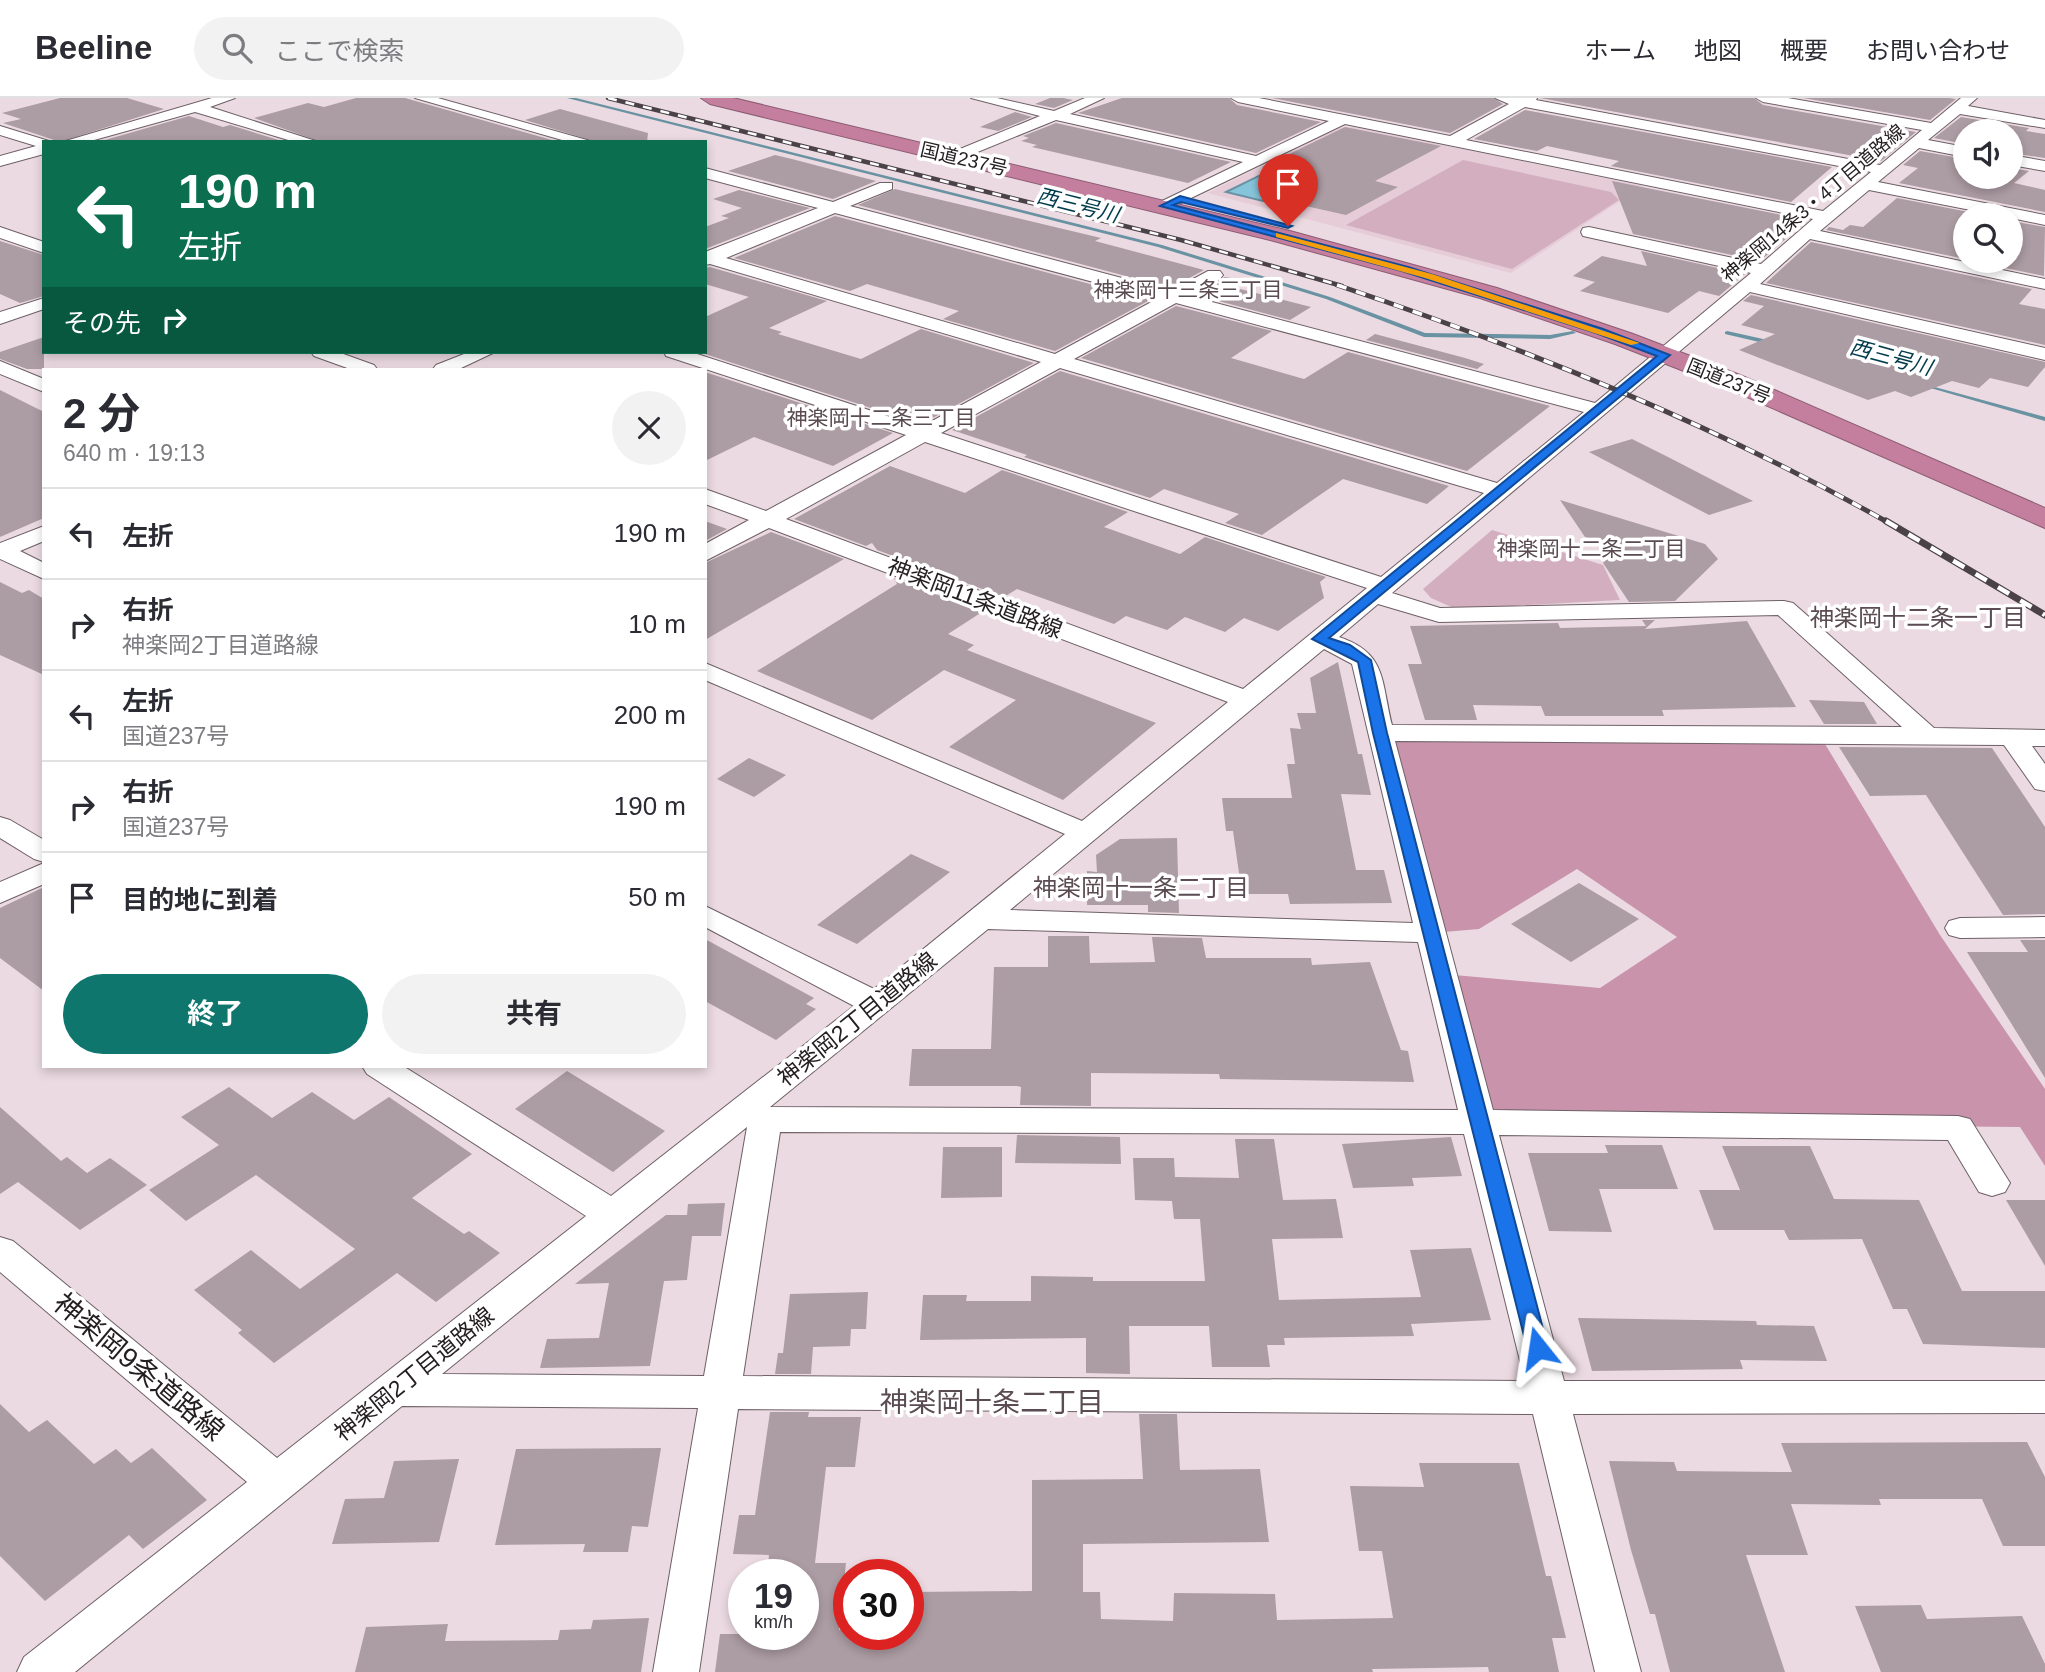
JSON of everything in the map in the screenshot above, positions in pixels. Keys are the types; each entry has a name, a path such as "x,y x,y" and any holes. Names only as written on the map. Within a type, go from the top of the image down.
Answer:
{"highway":[{"name":"国道237号","path":"710,98 1172,202 1394,266 1597,330 1673,349 1810,392 2045,494"},
{"name":"国道237号","path":"757,98 963,153"},
{"name":"国道237号","path":"1673,349 2045,519"}],"street":[{"path":"164,98 305,140"},
{"path":"76,140 228,98"},
{"path":"422,98 580,140"},
{"path":"978,98 1258,161"},
{"path":"963,153 1097,98"},
{"path":"1238,98 1826,217"},
{"path":"1502,98 1527,100 1884,170"},
{"name":"神楽岡14条3・4丁目道路線","path":"1763,98 1935,128"},
{"path":"1935,128 1970,98"},
{"path":"1451,142 1527,100"},
{"path":"1958,109 2045,124"},
{"path":"1172,202 1342,120"},
{"name":"神楽岡14条3・4丁目道路線","path":"1673,349 1807,233 1935,128"},
{"path":"0,130 42,145"},
{"path":"1919,143 1953,150"},
{"path":"0,161 42,147"},
{"path":"2023,162 2045,166"},
{"path":"707,174 1598,410"},
{"path":"1867,185 2045,220"},
{"path":"707,258 886,186"},
{"path":"0,232 42,247"},
{"path":"1589,232 1764,270"},
{"path":"1807,233 2045,284"},
{"path":"707,258 1500,491"},
{"path":"707,553 1171,296 1214,275"},
{"path":"1745,286 2045,354"},
{"path":"0,318 42,304"},
{"name":"神楽岡2丁目道路線","path":"40,1672 613,1214 755,1114 877,1004 1673,349"},
{"path":"326,354 364,368"},
{"path":"445,368 480,354"},
{"path":"679,354 1378,590 1439,615 1784,608 1927,736"},
{"path":"0,367 42,385"},
{"name":"神楽岡11条道路線","path":"707,497 1245,699"},
{"path":"1,550 42,534"},
{"path":"1,550 42,571"},
{"path":"1319,639 1346,648 1364,660 1380,733 1551,1398 1618,1672"},
{"path":"707,672 1086,833"},
{"path":"1380,733 2045,738"},
{"path":"2013,739 2045,783"},
{"path":"0,826 42,852"},
{"path":"0,894 42,873"},
{"path":"707,916 877,1004"},
{"path":"981,919 1432,933"},
{"path":"1960,928 2045,927"},
{"path":"382,1068 613,1214"},
{"path":"676,1672 720,1395 755,1114 1958,1128 1992,1183"},
{"name":"神楽岡9条道路線","path":"0,1251 277,1483"},
{"path":"394,1390 720,1395 2045,1397"}],"shaded area":[{"path":"1354,127 1643,186 1511,273 1208,193 1338,128"},
{"path":"1463,160 1611,192 1619,200 1512,269 1346,225"},
{"path":"1492,530 1603,565 1620,600 1456,609 1431,598 1423,589"},
{"path":"1380,733 1819,734 1940,935 2045,1089 2045,1166 2020,1127 1479,1122 1443,974 1600,988 1677,937 1577,869 1479,929 1432,933"}],"water":[{"path":"1273,169 1309,177 1263,201 1226,192"}],"building":[{"path":"60,98 127,98 164,109 66,140 54,140 3,123 21,119 2,113"},
{"path":"356,98 405,98 552,140 315,140 254,118 308,103 324,107"},
{"path":"1050,98 1073,100 1054,108 1035,104"},
{"path":"1122,98 1229,98 1237,105 1321,122 1256,153 1078,113"},
{"path":"1272,98 1493,98 1503,104 1450,133"},
{"path":"1540,98 1754,98 1763,105 1916,132 1881,161"},
{"path":"1803,98 1949,98 1956,99 1930,120"},
{"path":"560,109 648,133 647,140 590,140 525,120"},
{"path":"1525,110 1832,167 1791,202 1611,166 1619,161 1547,146 1537,151 1474,139"},
{"path":"1015,112 1032,117 998,131 980,127"},
{"path":"189,116 279,140 105,140"},
{"path":"1056,123 1231,162 1188,183 1032,147 1037,145 1021,141 1029,138 1023,136"},
{"path":"1953,123 1953,142 1934,138"},
{"path":"1345,127 1441,146 1375,181 1398,187 1346,215 1279,200 1318,180 1262,167"},
{"path":"2023,127 2029,128 2026,131 2045,134 2045,158 2023,155"},
{"path":"1920,151 1953,157 1953,189 2023,189 2023,185 2045,190 2045,212 2023,208 2023,203 2000,203 1899,183 1918,168 1903,165"},
{"path":"775,155 876,181 833,199 728,171"},
{"path":"1612,181 1805,222 1760,261 1633,234"},
{"path":"895,189 1101,238 1095,241 1204,270 1171,288 858,205"},
{"path":"739,190 810,208 707,248 707,226 729,218 721,216 742,208 713,199"},
{"path":"1897,198 1953,209 1953,256 1826,230 1829,227 1843,230 1850,225 1863,227"},
{"path":"835,216 1150,300 1055,351 943,319 959,311 867,284 850,291 734,258"},
{"path":"2023,223 2045,227 2044,276 2023,272"},
{"path":"0,241 42,254 42,297 20,303 0,294"},
{"path":"1811,242 2032,289 2019,304 2045,309 2045,345 1766,283"},
{"path":"1641,251 1745,274 1719,296 1699,291 1668,313 1580,291 1595,282 1573,276 1602,256 1647,266"},
{"path":"707,268 827,301 769,328 782,332 778,334 861,359 921,329 1034,363 927,421 920,419 914,422 705,354 707,316 749,297 707,285"},
{"path":"1225,277 1248,281 1236,288 1311,307 1290,320 1196,295"},
{"path":"1751,295 2045,362 2045,367 2028,387 1990,378 1979,388 1952,381 1911,397 1895,391 1868,400 1739,350 1775,334 1741,325 1764,306 1743,301"},
{"path":"1176,306 1272,331 1231,358 1304,379 1348,352 1550,406 1467,471 1081,358"},
{"path":"1375,334 1484,364 1477,369 1366,340"},
{"path":"42,338 44,368 27,369 0,359 0,352"},
{"path":"1060,371 1449,486 1427,504 1343,479 1262,535 1225,523 1239,514 1164,489 1150,498 1024,457 1027,455 952,430"},
{"path":"707,373 893,433 833,466 754,437 707,460"},
{"path":"0,390 42,411 42,519 0,537"},
{"path":"1632,439 1753,501 1709,515 1589,452"},
{"path":"890,466 965,493 1002,470 1128,512 1104,527 1180,554 1205,537 1326,577 1320,582 1324,598 1278,631 1244,618 1225,632 1185,617 1167,630 1126,616 1114,624 1017,589 1004,597 877,550 872,543 866,546 794,519"},
{"path":"1560,500 1705,544 1718,559 1675,601 1629,602 1603,563 1620,547 1585,537"},
{"path":"707,522 727,529 707,540"},
{"path":"771,532 844,559 707,639 707,562"},
{"path":"894,578 982,612 948,634 974,645 967,650 1156,723 1063,800 949,747 1016,700 944,670 872,720 757,671 897,584"},
{"path":"0,582 22,593 29,590 42,598 42,674 0,655"},
{"path":"1642,620 1655,620 1645,629 1747,621 1796,707 1662,710 1664,716 1545,716 1541,706 1473,705 1477,720 1425,720 1408,664 1422,664 1410,626 1558,623 1560,628 1646,626"},
{"path":"1338,662 1358,754 1362,754 1371,795 1341,794 1356,870 1384,870 1392,903 1290,904 1288,894 1242,894 1233,831 1226,831 1222,798 1292,798 1287,764 1295,764 1290,728 1301,729 1297,713 1316,713 1310,678"},
{"path":"1809,700 1864,702 1877,724 1824,724"},
{"path":"1839,747 1992,748 2045,827 2045,914 2003,915 1926,795 1870,796"},
{"path":"749,758 786,775 754,797 717,779"},
{"path":"1177,838 1179,913 1148,912 1148,905 1087,905 1087,871 1097,872 1096,855 1120,839"},
{"path":"911,854 950,872 857,944 817,925"},
{"path":"1579,883 1639,919 1571,962 1511,924"},
{"path":"42,888 42,990 0,958 0,908"},
{"path":"1048,936 1089,936 1090,963 1155,962 1152,937 1202,938 1206,958 1311,958 1312,965 1370,962 1401,1050 1408,1051 1414,1082 1220,1079 1219,1074 1091,1073 1091,1106 1020,1105 1021,1087 1017,1086 909,1086 912,1049 991,1049 994,967 1048,967"},
{"path":"707,940 814,998 806,1004 816,1009 776,1040 707,1002"},
{"path":"2020,940 2045,940 2045,1078 1967,952 2028,952"},
{"path":"567,1071 665,1131 613,1172 515,1109"},
{"path":"229,1087 272,1118 312,1092 354,1120 389,1097 472,1154 412,1198 464,1234 469,1231 500,1253 436,1302 397,1273 274,1363 238,1333 242,1330 194,1290 251,1250 300,1289 355,1249 256,1175 186,1221 149,1190 219,1145 181,1117"},
{"path":"0,1107 61,1161 67,1157 87,1173 110,1158 147,1185 80,1230 18,1182 0,1194"},
{"path":"1017,1135 1120,1137 1121,1164 1015,1163"},
{"path":"1451,1137 1462,1176 1412,1178 1414,1186 1353,1188 1342,1144"},
{"path":"1235,1139 1274,1139 1283,1200 1336,1199 1343,1238 1272,1239 1279,1300 1421,1297 1410,1250 1471,1248 1491,1320 1411,1324 1414,1336 1284,1338 1285,1345 1267,1345 1270,1367 1212,1367 1209,1326 1129,1326 1130,1374 1086,1373 1086,1338 920,1340 923,1295 967,1295 966,1301 1031,1301 1031,1276 1093,1277 1093,1281 1205,1281 1200,1219 1174,1219 1172,1201 1135,1200 1133,1158 1174,1158 1175,1177 1239,1178"},
{"path":"1605,1145 1662,1145 1678,1189 1599,1189 1612,1232 1549,1231 1528,1153 1608,1153"},
{"path":"1722,1146 1810,1146 1834,1199 1919,1200 1962,1291 2045,1291 2045,1348 1923,1344 1907,1309 1893,1309 1862,1239 1789,1240 1784,1230 1714,1230 1699,1190 1740,1190"},
{"path":"943,1147 1002,1147 1002,1197 941,1198"},
{"path":"2006,1200 2045,1200 2045,1266"},
{"path":"725,1203 721,1236 692,1236 687,1280 664,1281 650,1366 540,1368 547,1339 599,1338 609,1283 575,1284 666,1215 687,1215 688,1204"},
{"path":"868,1292 866,1329 851,1329 850,1346 813,1347 811,1374 775,1374 778,1353 783,1353 790,1294"},
{"path":"1578,1318 1756,1321 1757,1325 1814,1326 1827,1361 1740,1360 1743,1369 1592,1371"},
{"path":"0,1404 29,1432 47,1420 94,1464 116,1449 131,1463 152,1448 207,1500 143,1549 129,1535 45,1601 0,1556"},
{"path":"770,1412 809,1412 808,1417 861,1417 855,1467 826,1467 815,1559 769,1559 769,1555 733,1554 739,1515 755,1515"},
{"path":"1139,1414 1177,1414 1180,1470 1260,1469 1269,1542 1083,1544 1083,1592 1100,1592 1101,1619 1173,1621 1174,1593 1275,1594 1277,1620 1393,1618 1382,1551 1359,1551 1350,1486 1424,1487 1419,1463 1519,1463 1546,1576 1551,1576 1566,1638 1552,1638 1559,1672 1489,1672 1488,1667 1372,1669 1373,1672 715,1672 720,1634 728,1634 728,1650 819,1650 819,1563 833,1563 833,1650 924,1650 924,1592 1032,1591 1032,1480 1143,1479"},
{"path":"2027,1442 2045,1477 2045,1546 2003,1546 1982,1499 1879,1499 1881,1505 1791,1504 1808,1555 1746,1555 1785,1672 1670,1672 1655,1614 1650,1614 1631,1550 1609,1461 1674,1462 1677,1471 1792,1472 1781,1443"},
{"path":"661,1448 648,1527 632,1526 628,1552 583,1552 585,1544 495,1545 516,1449"},
{"path":"459,1459 439,1542 332,1544 345,1499 384,1498 394,1461"},
{"path":"1921,1605 1927,1619 2022,1616 2045,1664 2045,1672 1881,1672 1855,1606"},
{"path":"649,1618 641,1672 355,1672 366,1627 448,1624 445,1641 558,1640 560,1630 591,1629 593,1620"}],"waterway":[{"name":"西三号川","path":"570,98 1160,246 1328,298 1424,335 1550,337 1573,333"},
{"name":"西三号川","path":"1727,333 1772,343"},
{"name":"西三号川","path":"1922,384 2045,419"}],"railway":[{"path":"608,98 1181,240 1342,286"},
{"path":"1337,285 1479,335 1619,391 1756,453 1889,523"},
{"path":"1886,521 2045,615"}],"slow traffic":[{"path":"1279,235 1504,299 1634,343"}],"district":[{"name":"神楽岡十三条三丁目","path":"1188,289"},
{"name":"神楽岡十二条三丁目","path":"881,417"},
{"name":"神楽岡十二条二丁目","path":"1591,548"},
{"name":"神楽岡十二条一丁目","path":"1918,617"},
{"name":"神楽岡十一条二丁目","path":"1141,887"},
{"name":"神楽岡十条二丁目","path":"992,1402"}],"route":[{"path":"1288,226 1180,199 1164,206 1405,269 1504,299 1665,355 1319,639 1346,648 1364,660 1380,733 1538,1348"}]}
